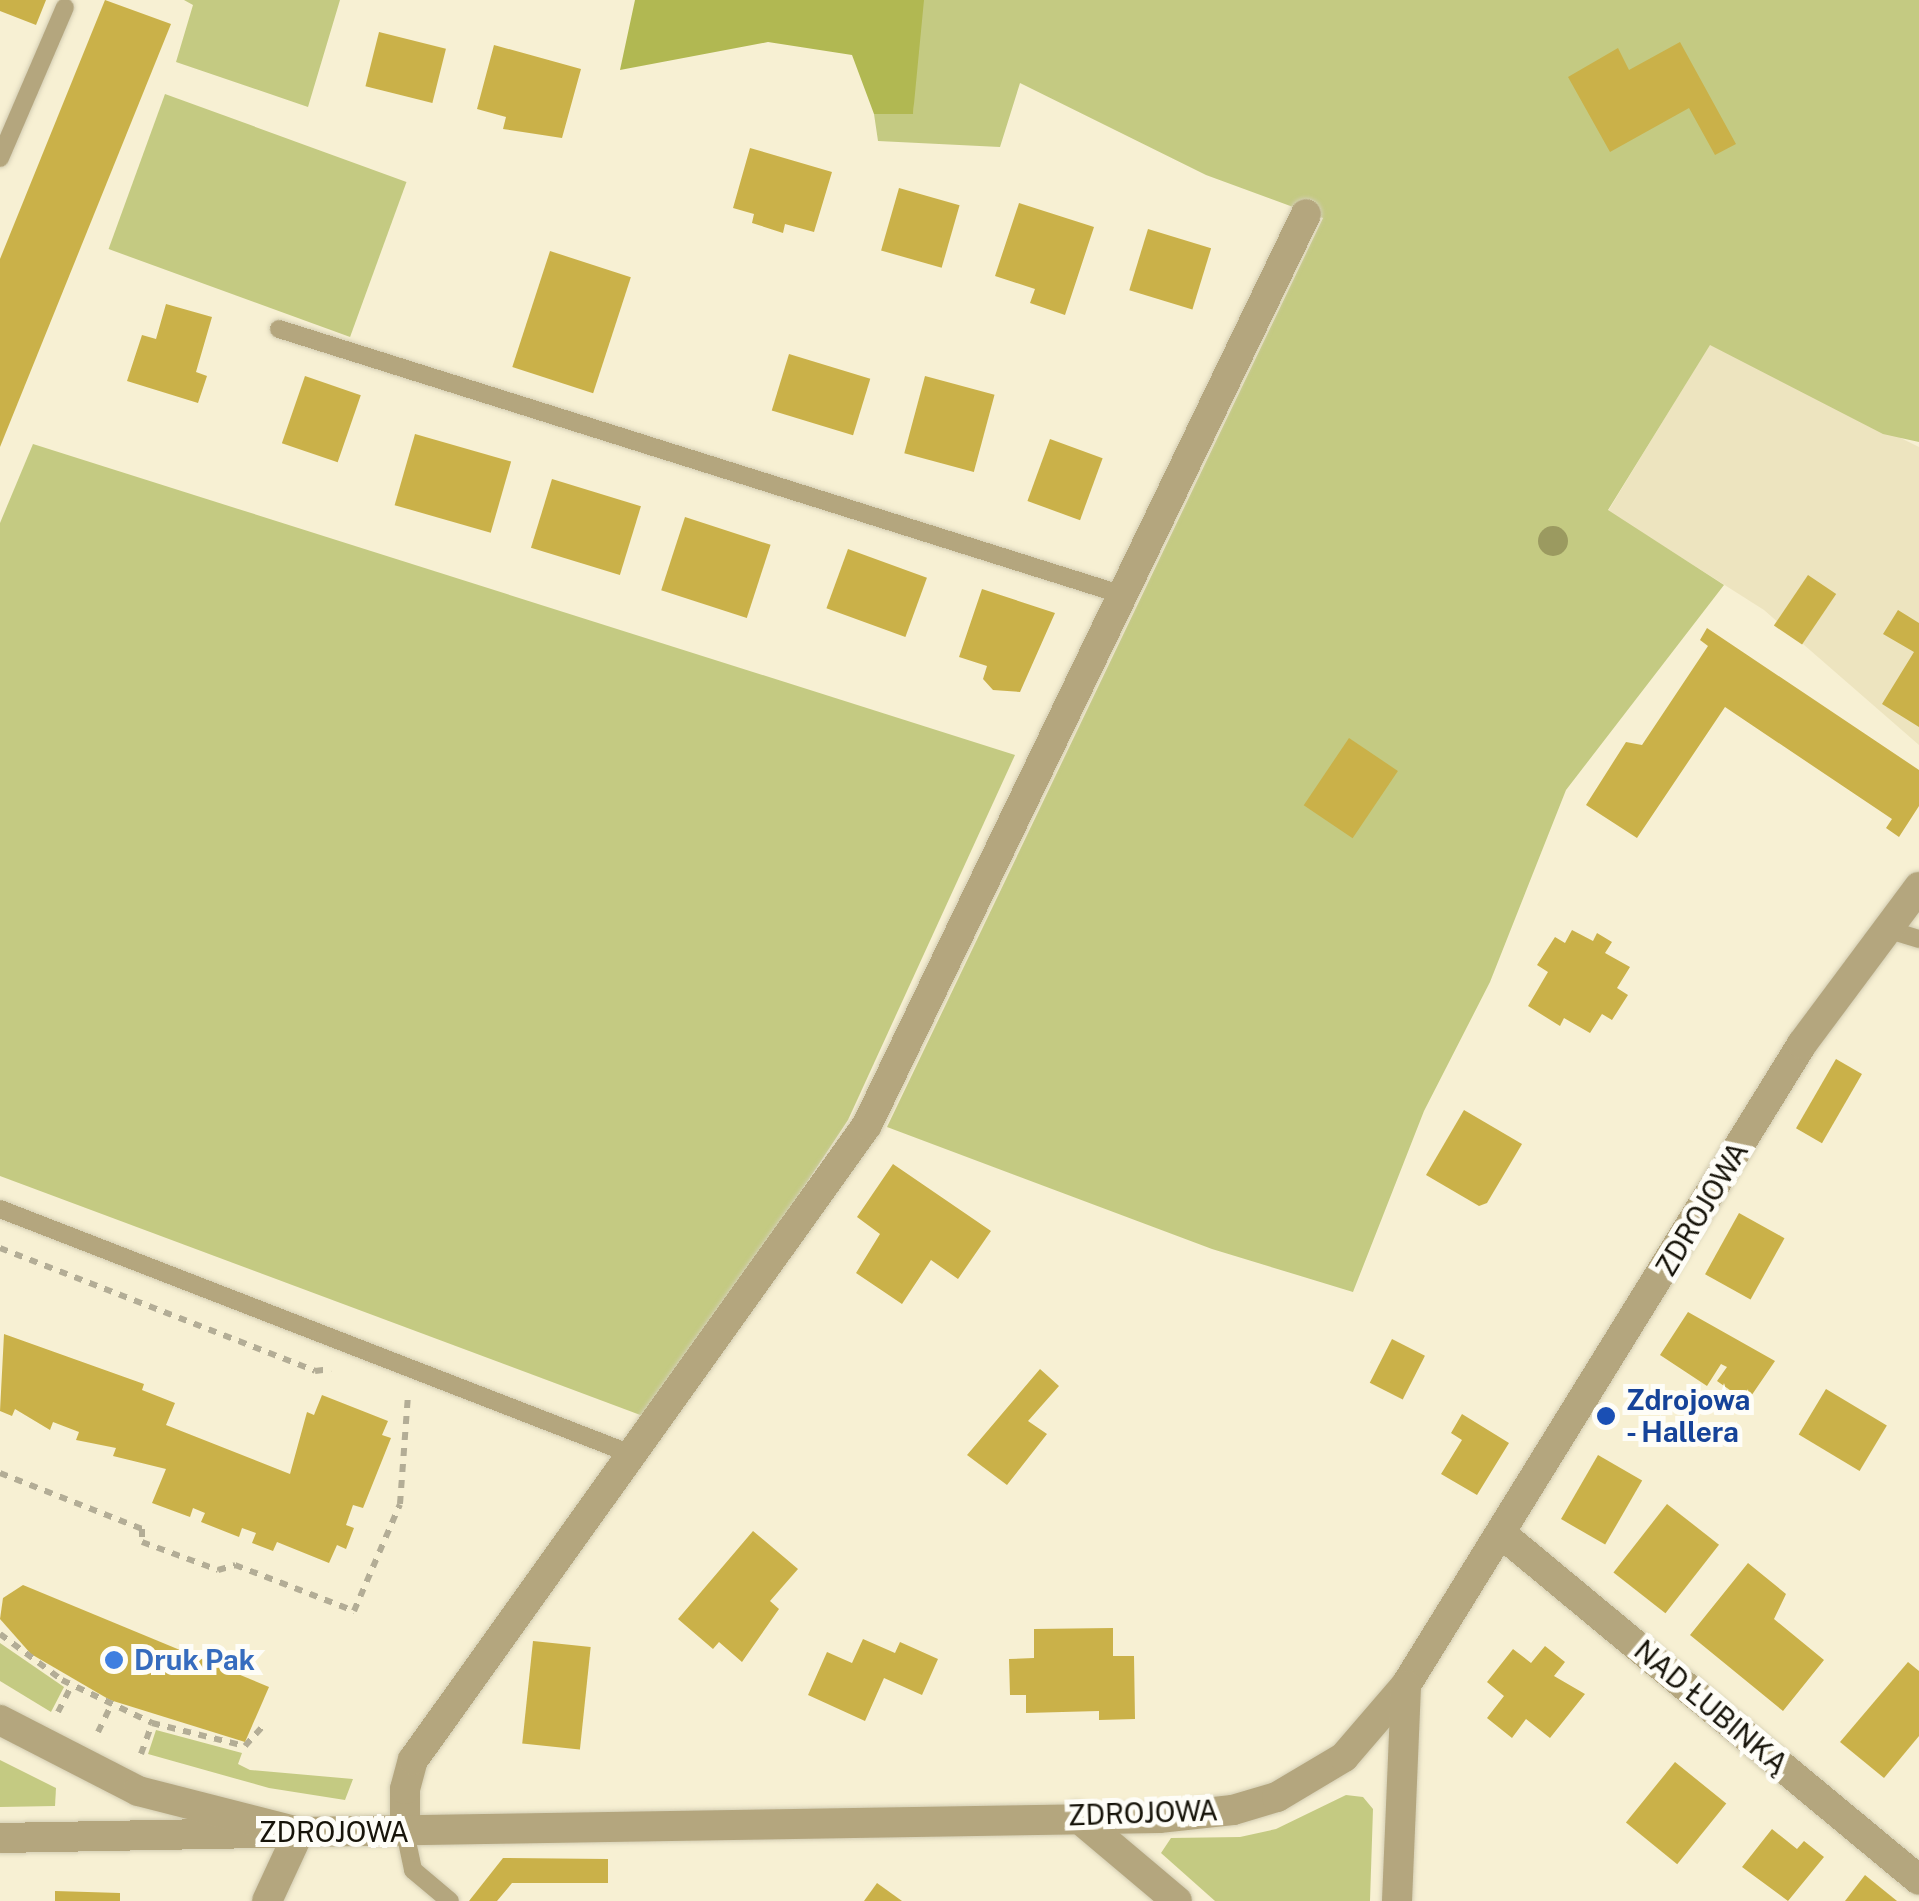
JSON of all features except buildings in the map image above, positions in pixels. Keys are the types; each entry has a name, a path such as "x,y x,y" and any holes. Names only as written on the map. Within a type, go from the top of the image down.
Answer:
{"street":[{"path":"405,1832 405,1790 413,1760 636,1456 867,1125 1306,214"},
{"name":"ZDROJOWA","path":"0,1838 1076,1816 1160,1818 1277,1797 1344,1757 1406,1685 1802,1044 1882,928 1919,887"},
{"name":"NAD ŁUBINKĄ","path":"1502,1535 1919,1880"},
{"path":"1398,1901 1406,1685"},
{"path":"0,1720 138,1790 299,1832 267,1901"},
{"path":"1076,1816 1177,1901"}],"lane":[{"path":"0,158 65,7"},
{"path":"279,329 1123,594"},
{"path":"1882,928 1919,940"},
{"path":"0,1209 636,1456"},
{"path":"405,1832 413,1870 450,1901"}],"path":[{"path":"0,1248 315,1371 351,1367"},
{"path":"0,1473 142,1529 142,1542 218,1570 234,1564 354,1611 400,1504 408,1388 414,1367"},
{"path":"394,1383 408,1388"},
{"path":"0,1634 72,1685 152,1722 245,1746 265,1724"},
{"path":"52,1722 72,1685"},
{"path":"109,1747 94,1741 111,1705"},
{"path":"139,1759 152,1722"},
{"path":"124,1753 154,1766"}],"shaded area":[{"path":"1710,344 1919,447 1919,745 1764,610 1608,511"}],"green space":[{"path":"184,0 340,0 308,107 176,62 193,5"},
{"path":"635,0 924,0 913,114 874,114 852,55 768,42 620,70"},
{"path":"918,0 1919,0 1919,442 1883,434 1710,345 1608,510 1724,585 1566,790 1490,982 1424,1111 1353,1292 1212,1249 887,1127 1323,218 1206,175 1020,83 1000,147 878,141 874,114 913,114"},
{"path":"165,94 407,182 350,337 109,249"},
{"path":"33,444 1015,755 848,1120 651,1419 0,1176 0,523"},
{"path":"0,1643 64,1687 51,1712 0,1681"},
{"path":"156,1730 242,1753 238,1764 250,1770 353,1779 345,1800 269,1788 148,1754"},
{"path":"0,1760 56,1788 55,1806 0,1807"},
{"path":"1346,1795 1363,1797 1373,1809 1370,1901 1215,1901 1161,1853 1171,1838 1240,1837 1276,1829"}],"place":[{"name":"Zdrojowa - Hallera","path":"1606,1416"},
{"name":"Druk Pak","path":"114,1660"}]}
